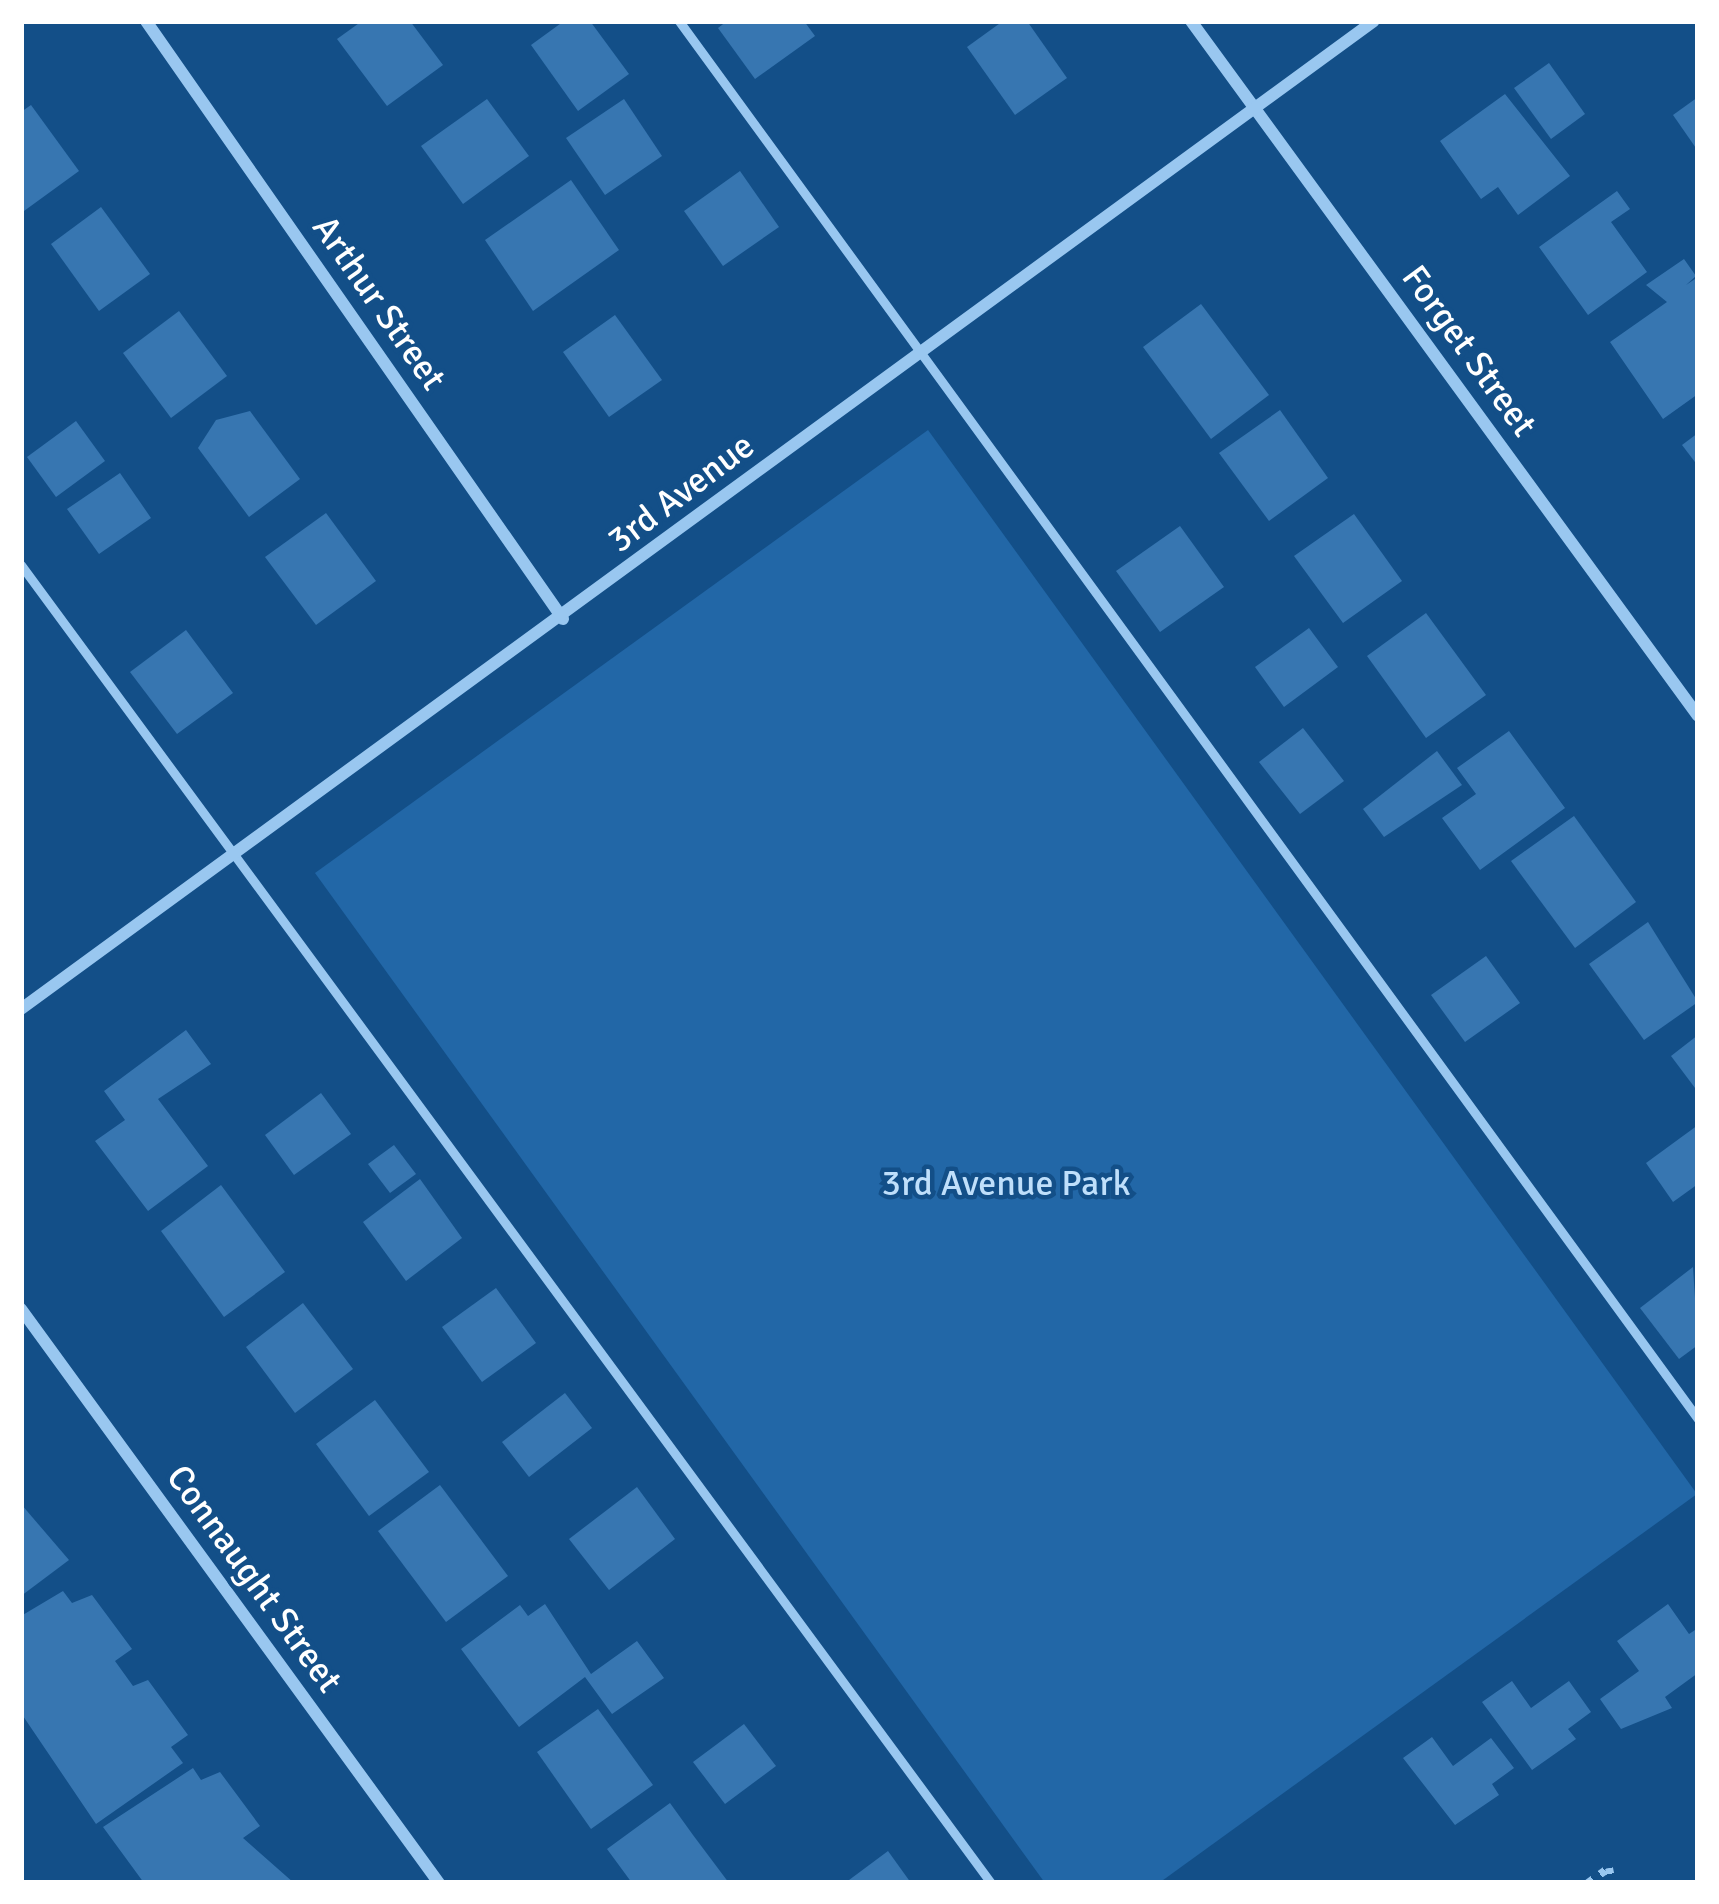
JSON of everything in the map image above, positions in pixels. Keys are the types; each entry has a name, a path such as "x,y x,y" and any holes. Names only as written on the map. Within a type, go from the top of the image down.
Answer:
{"street":[{"name":"Arthur Street","path":"146,21 562,620"},
{"name":"Forget Street","path":"1191,21 1698,716"},
{"name":"3rd Avenue","path":"21,1009 562,620 920,350 1374,21"},
{"name":"Connaught Street","path":"21,1309 439,1883"}],"lane":[{"path":"679,21 1698,1419"},
{"path":"21,566 991,1883"}],"path":[{"path":"1588,1883 1610,1868 1612,1883"}],"green space":[{"name":"3rd Avenue Park","path":"928,430 1697,1494 1159,1883 1045,1883 315,873"}],"building":[{"path":"362,21 410,21 443,65 387,106 337,39"},
{"path":"564,21 590,21 629,74 578,111 531,45"},
{"path":"727,21 804,21 815,36 755,79 718,28"},
{"path":"1003,21 1027,21 1067,78 1015,115 967,47"},
{"path":"1549,63 1585,114 1551,139 1514,88"},
{"path":"1505,94 1570,176 1518,215 1498,187 1481,199 1440,141"},
{"path":"1698,97 1698,151 1673,115"},
{"path":"487,99 529,156 463,204 421,146"},
{"path":"624,99 662,156 605,195 566,138"},
{"path":"31,105 79,171 24,211 21,112"},
{"path":"740,171 779,227 723,266 684,211"},
{"path":"571,180 619,250 533,311 485,240"},
{"path":"1617,191 1630,209 1611,222 1647,272 1588,315 1539,247"},
{"path":"101,207 150,274 99,311 51,244"},
{"path":"1684,259 1696,276 1686,285 1698,277 1698,394 1663,419 1610,342 1667,302 1646,285"},
{"path":"1201,304 1269,395 1211,439 1143,347"},
{"path":"179,311 227,376 171,418 123,353"},
{"path":"615,315 662,380 609,417 563,352"},
{"path":"1280,410 1328,478 1269,521 1219,453"},
{"path":"250,411 300,479 249,517 198,448 216,420"},
{"path":"76,421 105,461 56,497 27,457"},
{"path":"1698,433 1698,466 1682,445"},
{"path":"120,473 151,518 99,554 67,509"},
{"path":"326,513 376,581 316,625 265,557"},
{"path":"1354,514 1402,581 1343,623 1294,556"},
{"path":"1180,526 1224,587 1160,632 1116,571"},
{"path":"1426,613 1486,695 1426,738 1367,656"},
{"path":"1309,628 1338,667 1284,707 1255,667"},
{"path":"186,630 233,693 177,734 130,672"},
{"path":"1303,728 1344,781 1300,814 1259,762"},
{"path":"1509,731 1565,808 1480,870 1442,818 1476,794 1457,768"},
{"path":"1437,751 1462,785 1384,837 1363,809"},
{"path":"1574,816 1636,902 1575,948 1511,861"},
{"path":"1648,922 1698,1002 1644,1040 1589,964"},
{"path":"1486,956 1520,1003 1465,1042 1431,995"},
{"path":"186,1030 211,1064 158,1099 208,1166 148,1211 95,1141 125,1120 104,1091"},
{"path":"1698,1035 1698,1092 1671,1056"},
{"path":"321,1093 351,1134 294,1175 265,1135"},
{"path":"1698,1125 1698,1184 1673,1202 1646,1163"},
{"path":"394,1145 416,1174 390,1193 368,1164"},
{"path":"420,1179 462,1238 406,1281 363,1222"},
{"path":"221,1185 285,1272 224,1317 161,1231"},
{"path":"1693,1267 1698,1345 1679,1359 1640,1308"},
{"path":"496,1288 536,1343 482,1382 442,1327"},
{"path":"303,1303 353,1369 295,1413 246,1347"},
{"path":"565,1393 592,1428 529,1477 502,1442"},
{"path":"375,1400 429,1472 369,1516 316,1444"},
{"path":"440,1485 508,1576 446,1622 378,1531"},
{"path":"637,1487 675,1539 609,1590 569,1539"},
{"path":"21,1504 69,1560 21,1596"},
{"path":"63,1591 72,1603 92,1595 132,1649 115,1661 133,1686 148,1680 188,1735 171,1747 183,1763 96,1824 21,1713 21,1616"},
{"path":"545,1604 591,1674 637,1641 664,1678 612,1714 585,1677 519,1727 461,1649 520,1605 528,1616"},
{"path":"1668,1604 1689,1634 1698,1628 1698,1673 1665,1697 1672,1708 1621,1729 1600,1699 1639,1671 1617,1641"},
{"path":"1512,1681 1531,1708 1569,1681 1591,1712 1568,1729 1576,1739 1532,1770 1482,1702"},
{"path":"598,1709 653,1785 591,1829 537,1752"},
{"path":"744,1724 776,1766 725,1804 693,1762"},
{"path":"1432,1737 1453,1766 1491,1738 1514,1768 1492,1784 1499,1795 1455,1825 1403,1758"},
{"path":"193,1768 201,1780 220,1772 260,1826 243,1838 294,1883 144,1883 103,1827"},
{"path":"670,1803 729,1883 632,1883 607,1849"},
{"path":"888,1851 911,1883 845,1883"}]}
